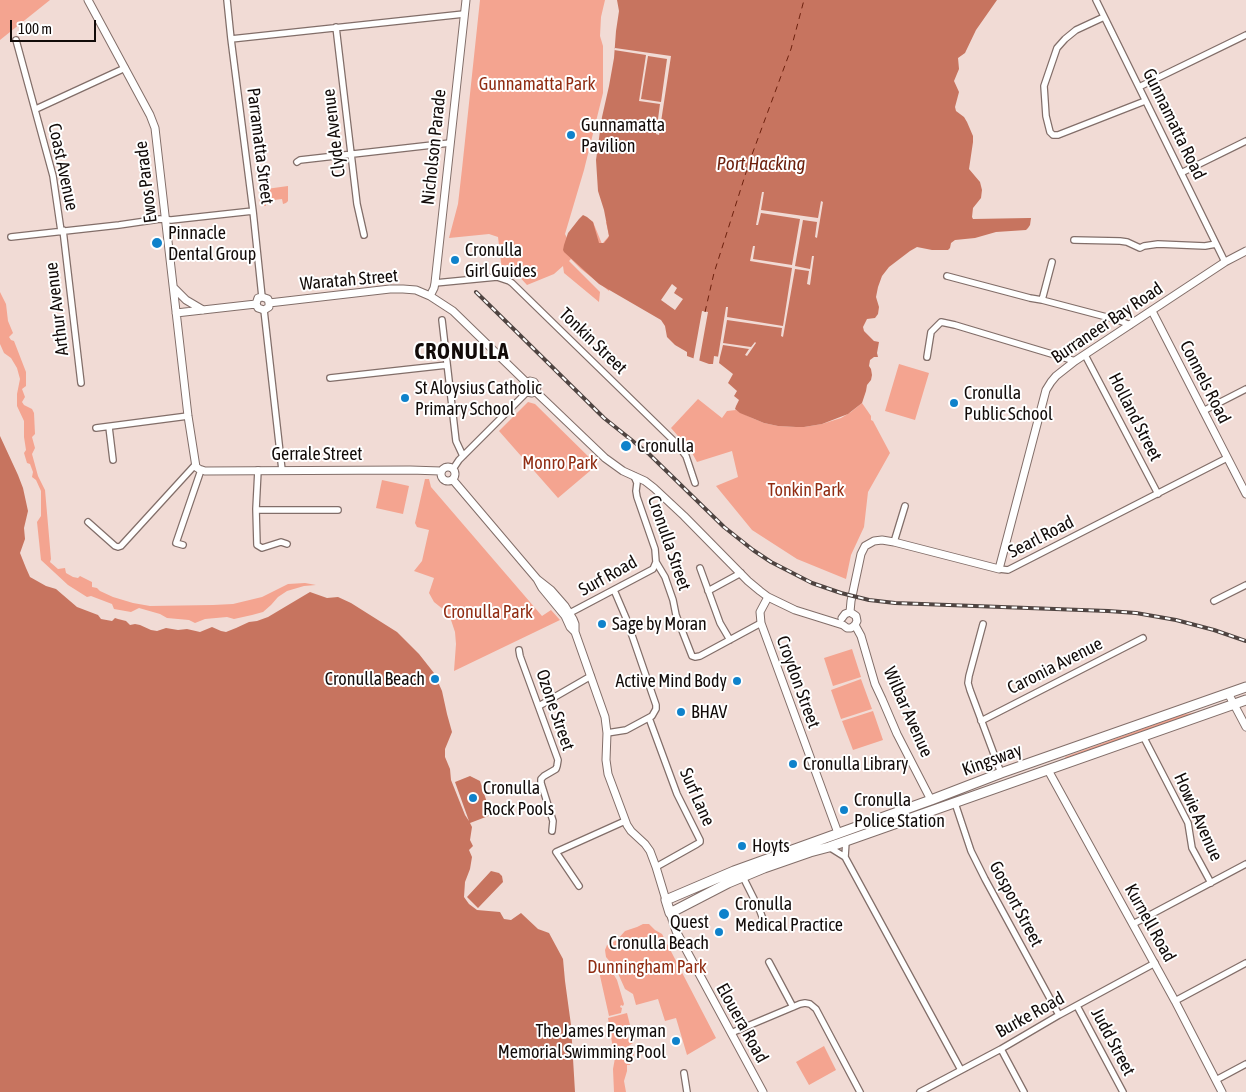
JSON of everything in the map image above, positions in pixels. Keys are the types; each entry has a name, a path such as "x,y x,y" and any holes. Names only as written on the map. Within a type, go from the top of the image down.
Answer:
{"main road":[{"name":"Kingsway","path":"666,900 734,871 1246,686"},
{"name":"Kingsway","path":"670,913 742,877 1246,700"},
{"path":"1001,773 1005,785"},
{"name":"Wilbar Avenue","path":"931,800 936,810"},
{"path":"810,852 831,840 838,833 846,835 867,834"},
{"path":"686,892 683,897 686,901 696,900"},
{"path":"666,900 670,913"}],"street":[{"name":"Ewos Parade","path":"88,0 155,128 195,465"},
{"name":"Parramatta Street","path":"227,0 262,297"},
{"name":"Nicholson Parade","path":"430,296 435,283 466,0"},
{"name":"Gunnamatta Road","path":"1096,0 1226,262"},
{"path":"231,39 464,14"},
{"path":"1104,17 1076,30 1057,48 1044,86 1046,116 1050,132 1053,135 1058,135 1145,101"},
{"name":"Clyde Avenue","path":"336,27 358,204 364,235"},
{"path":"1139,87 1246,35"},
{"name":"Coast Avenue","path":"16,40 53,176 62,231"},
{"name":"Coast Avenue","path":"36,109 125,68"},
{"path":"1181,174 1246,141"},
{"path":"297,162 300,160 450,143"},
{"path":"11,236 119,226 160,219 171,220 253,211"},
{"name":"Arthur Avenue","path":"62,231 81,383"},
{"path":"1074,240 1120,241 1140,248 1158,244 1205,246 1216,244"},
{"name":"Burraneer Bay Road","path":"999,569 1046,390 1056,376 1075,361 1226,262 1246,251"},
{"path":"1042,300 1052,262"},
{"path":"947,276 1118,320 1130,325"},
{"name":"Tonkin Street","path":"435,283 497,277 512,283 677,444 686,456 695,484"},
{"path":"174,288 186,300 204,310"},
{"name":"Waratah Street","path":"269,303 390,289 416,290 430,296"},
{"path":"430,296 453,311 527,383"},
{"path":"256,304 257,300 262,297 268,299 269,303 264,310 282,470"},
{"path":"176,313 256,304"},
{"path":"256,304 258,308 264,310"},
{"name":"Connels Road","path":"1152,311 1228,458 1244,484 1246,494"},
{"path":"442,320 456,441 463,456"},
{"path":"927,357 931,332 940,322 1075,361"},
{"name":"Holland Street","path":"1085,355 1158,494"},
{"path":"330,378 447,364"},
{"path":"453,469 463,456 527,392 532,393 535,391 536,385 534,382 530,381 527,383"},
{"path":"527,383 525,387 527,392"},
{"path":"1203,410 1246,389"},
{"name":"Cronulla Street","path":"535,391 604,458 634,476 637,483 636,497 655,549 656,562 665,577 676,615 691,654 700,656 730,640"},
{"path":"96,428 188,416"},
{"path":"109,426 114,460"},
{"name":"Searl Road","path":"850,612 863,550 871,542 878,540 894,542 1008,570 1228,458"},
{"path":"88,522 115,546 121,546 195,465 201,470 176,542 183,545"},
{"path":"453,469 446,467 441,471 443,480 449,482 453,480"},
{"path":"453,469 455,474 453,480"},
{"name":"Gerrale Street","path":"201,470 441,471"},
{"path":"258,470 256,510 258,546 264,548 281,542 287,544"},
{"path":"634,476 654,488 768,597 795,610 829,621 842,621 849,628 855,625 857,621 856,616 850,612 845,614 842,621"},
{"path":"453,480 537,579 551,590 575,624 575,632 605,716 607,767 625,821 629,828 648,847 666,900"},
{"path":"894,542 905,506"},
{"path":"256,510 338,510"},
{"name":"Surf Road","path":"568,615 653,568 656,562"},
{"path":"700,568 720,624 730,640 761,624"},
{"path":"708,590 741,573"},
{"path":"1214,601 1246,584"},
{"path":"607,733 626,730 649,718 656,711 656,705 626,618 614,590"},
{"name":"Croydon Street","path":"768,597 760,612 761,624 838,833"},
{"path":"983,624 968,683 1001,773"},
{"name":"Wilbar Avenue","path":"855,625 861,636 875,684 897,734 931,800"},
{"name":"Caronia Avenue","path":"981,721 1143,638"},
{"name":"Ozone Street","path":"519,650 558,760 556,769 541,779 553,821 552,831"},
{"path":"539,706 591,676"},
{"path":"1228,693 1246,727"},
{"name":"Surf Lane","path":"649,718 677,794 700,840 697,844 656,867"},
{"name":"Howie Avenue","path":"1143,736 1188,823 1192,848 1211,883"},
{"name":"Kurnell Road","path":"1048,770 1175,1001 1222,1092"},
{"name":"Gosport Street","path":"954,803 971,850 985,879 1059,1015"},
{"path":"578,886 556,852 625,821"},
{"path":"845,857 846,841"},
{"path":"829,847 845,857 961,1070"},
{"path":"1133,924 1246,864"},
{"path":"742,877 764,922"},
{"name":"Elouera Road","path":"670,913 676,931 763,1092"},
{"path":"769,962 793,1007"},
{"name":"Burke Road","path":"921,1092 1154,963"},
{"path":"1175,1001 1246,963"},
{"path":"731,1033 803,1003 808,1003 814,1007 860,1092"},
{"name":"Judd Street","path":"1077,1006 1123,1092"},
{"path":"1001,1049 1024,1092"},
{"path":"1216,1080 1246,1064"},
{"path":"684,1073 687,1092"}],"green space":[{"path":"0,0 50,0 0,40"},
{"name":"Gunnamatta Park","path":"480,0 605,0 601,17 600,36 603,46 603,93 584,170 565,234 567,238 584,216 593,222 602,244 609,236 606,222 617,223 609,291 571,259 569,261 600,292 599,302 564,273 563,266 554,274 527,285 516,273 502,270 498,237 489,234 449,238 458,204"},
{"path":"288,186 288,201 286,203 283,204 282,199 266,201 266,206 260,205 259,190"},
{"path":"0,292 6,304 8,321 13,333 9,337 14,341 26,372 26,386 22,389 25,397 22,402 32,409 34,413 35,434 32,437 35,448 32,454 38,476 45,490 50,562 58,569 65,568 66,573 73,577 78,578 80,576 92,582 92,587 113,597 150,606 233,604 262,597 288,584 305,583 316,585 287,591 263,612 234,619 227,617 205,619 195,623 189,620 167,618 139,608 131,612 114,609 112,604 91,596 87,597 68,585 41,560 37,522 41,516 41,491 36,480 32,477 33,472 30,464 27,463 24,453 26,450 24,421 17,406 20,379 17,368 11,358 4,353 0,344"},
{"path":"899,364 929,373 915,420 885,411"},
{"name":"Tonkin Park","path":"698,399 722,418 727,411 736,410 764,423 796,427 822,424 841,418 862,403 871,416 871,420 890,453 868,492 864,527 851,555 846,579 797,559 752,530 716,486 738,477 732,451 697,462 691,451 671,428"},
{"name":"Monro Park","path":"528,402 535,404 597,465 558,498 499,431"},
{"name":"Cronulla Park","path":"425,479 429,479 431,487 542,616 551,610 560,620 454,671 456,644 451,620 444,610 434,602 429,593 434,578 414,571 422,561 429,530 417,527 415,523"},
{"path":"382,480 409,486 403,514 376,508"},
{"path":"852,649 861,677 833,686 824,658"},
{"path":"861,679 872,709 841,719 831,690"},
{"path":"873,711 883,740 853,750 842,721"},
{"path":"1197,712 1066,759 1065,757 1181,715"},
{"name":"Dunningham Park","path":"643,924 649,924 662,934 716,1038 687,1055 676,1018 665,1021 658,999 636,1005 633,994 625,989 616,969 606,957 605,950 607,945 617,940 625,931"},
{"path":"602,962 609,967 617,980 624,1004 620,1007 622,1008 621,1013 609,1016 600,976 600,965"},
{"path":"627,1013 632,1033 625,1031 626,1036 633,1043 614,1055 608,1018"},
{"path":"824,1046 836,1070 809,1085 796,1062"},
{"path":"632,1048 634,1055 630,1065 627,1065 624,1081 626,1092 614,1092 613,1069 615,1058"}],"water":[{"name":"Port Hacking","path":"617,0 997,0 976,30 965,53 958,58 959,69 954,81 959,92 955,107 956,111 964,117 973,136 969,169 980,182 982,190 981,198 973,208 973,219 1031,218 1030,225 1026,230 996,232 975,238 955,240 951,243 948,250 932,250 917,247 889,267 882,276 878,287 876,297 879,307 878,314 875,318 867,319 863,327 864,331 874,341 879,342 878,357 870,360 869,366 872,375 862,403 848,414 822,424 796,427 764,423 740,413 735,409 739,400 734,396 737,391 728,383 733,374 719,363 720,357 714,356 713,364 709,364 687,356 687,352 675,345 667,337 665,326 661,320 599,284 564,252 568,233 583,215 593,222 599,243 604,243 609,236 598,191 596,160 602,117 614,58 619,11"},
{"path":"0,436 23,488 28,511 24,528 25,539 20,553 30,577 56,589 77,607 98,615 101,619 112,621 115,618 126,621 130,625 140,625 151,630 157,631 166,628 200,632 212,627 226,632 249,622 268,617 310,592 327,598 338,597 351,603 397,632 419,654 434,673 442,691 452,732 445,749 445,757 450,769 451,780 465,815 469,821 455,782 470,776 480,781 491,815 470,823 472,827 470,840 473,846 469,850 472,857 465,882 464,897 477,910 500,912 504,919 511,920 521,913 538,929 549,933 563,959 571,1025 575,1092 0,1092"},
{"name":"Cronulla Rock Pools","path":"491,871 499,873 502,876 503,882 478,908 467,897"}],"pier":[{"path":"615,48 671,56 659,135 656,134 660,104 639,101 646,55 614,50","holes":["648,56 667,59 661,102 641,99"]},
{"path":"762,192 764,192 761,210 818,218 821,201 823,202 817,238 815,237 817,222 803,220 795,266 810,269 812,256 814,256 810,285 807,284 809,271 795,269 783,337 781,336 782,328 727,320 723,343 751,347 756,343 747,356 745,355 749,349 723,345 720,357 718,357 726,307 728,307 727,317 783,326 792,268 750,261 753,246 755,246 753,259 792,265 800,219 761,213 758,225 756,225"},
{"path":"672,284 677,288 674,293 683,299 675,310 661,300"},
{"path":"702,311 708,312 699,362 693,361"}],"ferry route":[{"path":"705,312 714,273 750,160 791,49 804,0"}],"railway":[{"path":"476,292 604,418 649,454 724,527 771,562 812,583 869,600 895,603 1136,613 1176,620 1246,641"}],"place":[{"name":"Gunnamatta Pavilion","path":"571,135"},
{"name":"Pinnacle Dental Group","path":"157,243"},
{"name":"Cronulla Girl Guides","path":"455,260"},
{"name":"St Aloysius Catholic Primary School","path":"405,398"},
{"name":"Cronulla Public School","path":"954,403"},
{"name":"Cronulla","path":"626,446"},
{"name":"Sage by Moran","path":"602,624"},
{"name":"Cronulla Beach","path":"435,679"},
{"name":"Active Mind Body","path":"737,681"},
{"name":"BHAV","path":"681,712"},
{"name":"Cronulla Library","path":"793,764"},
{"name":"Cronulla Rock Pools","path":"473,798"},
{"name":"Cronulla Police Station","path":"844,810"},
{"name":"Hoyts","path":"742,846"},
{"name":"Cronulla Medical Practice","path":"724,914"},
{"name":"Quest Cronulla Beach","path":"719,932"},
{"name":"The James Peryman Memorial Swimming Pool","path":"676,1041"}],"district":[{"name":"CRONULLA","path":"462,352"}]}
